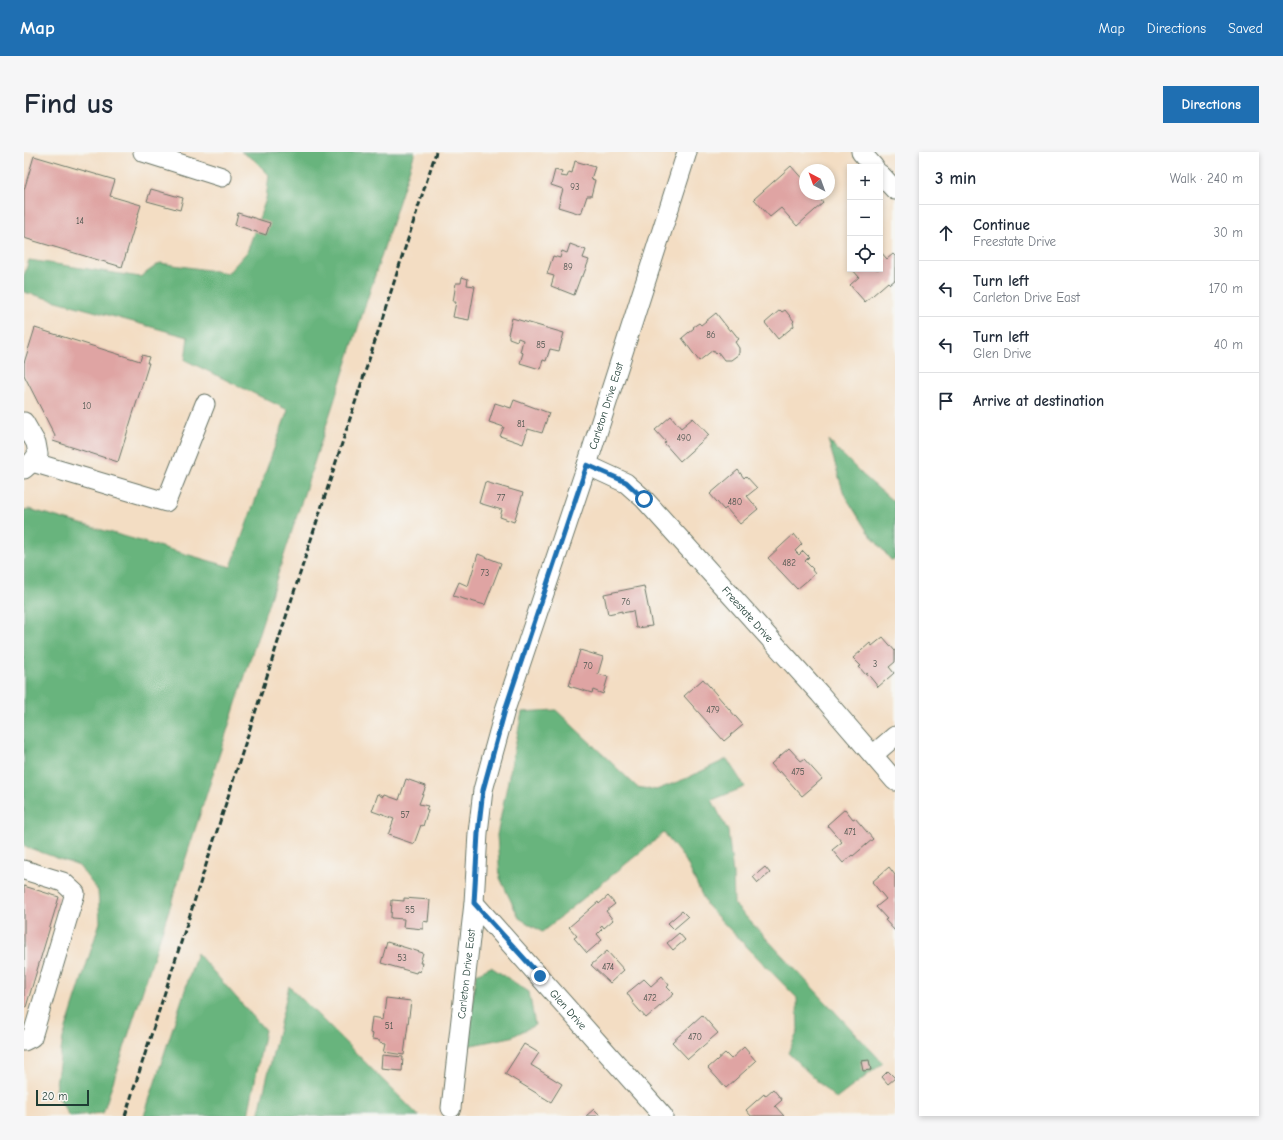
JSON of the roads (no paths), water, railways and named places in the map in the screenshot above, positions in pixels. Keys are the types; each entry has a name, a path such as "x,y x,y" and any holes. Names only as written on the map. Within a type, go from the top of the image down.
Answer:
{"street":[{"path":"143,152 222,177"},
{"name":"Carleton Drive East","path":"451,1108 474,903 478,833 483,790 505,710 587,465 687,152"},
{"path":"861,152 871,164"},
{"path":"883,177 895,190"},
{"path":"24,422 36,443 38,454 28,466 166,502 205,404"},
{"name":"Freestate Drive","path":"587,465 626,482 644,499 820,694 895,780"},
{"path":"873,755 895,736"},
{"path":"24,870 62,882 75,893 32,1037 24,1041"},
{"name":"Glen Drive","path":"474,903 663,1116"}],"railway":[{"path":"125,1116 436,152"}]}
